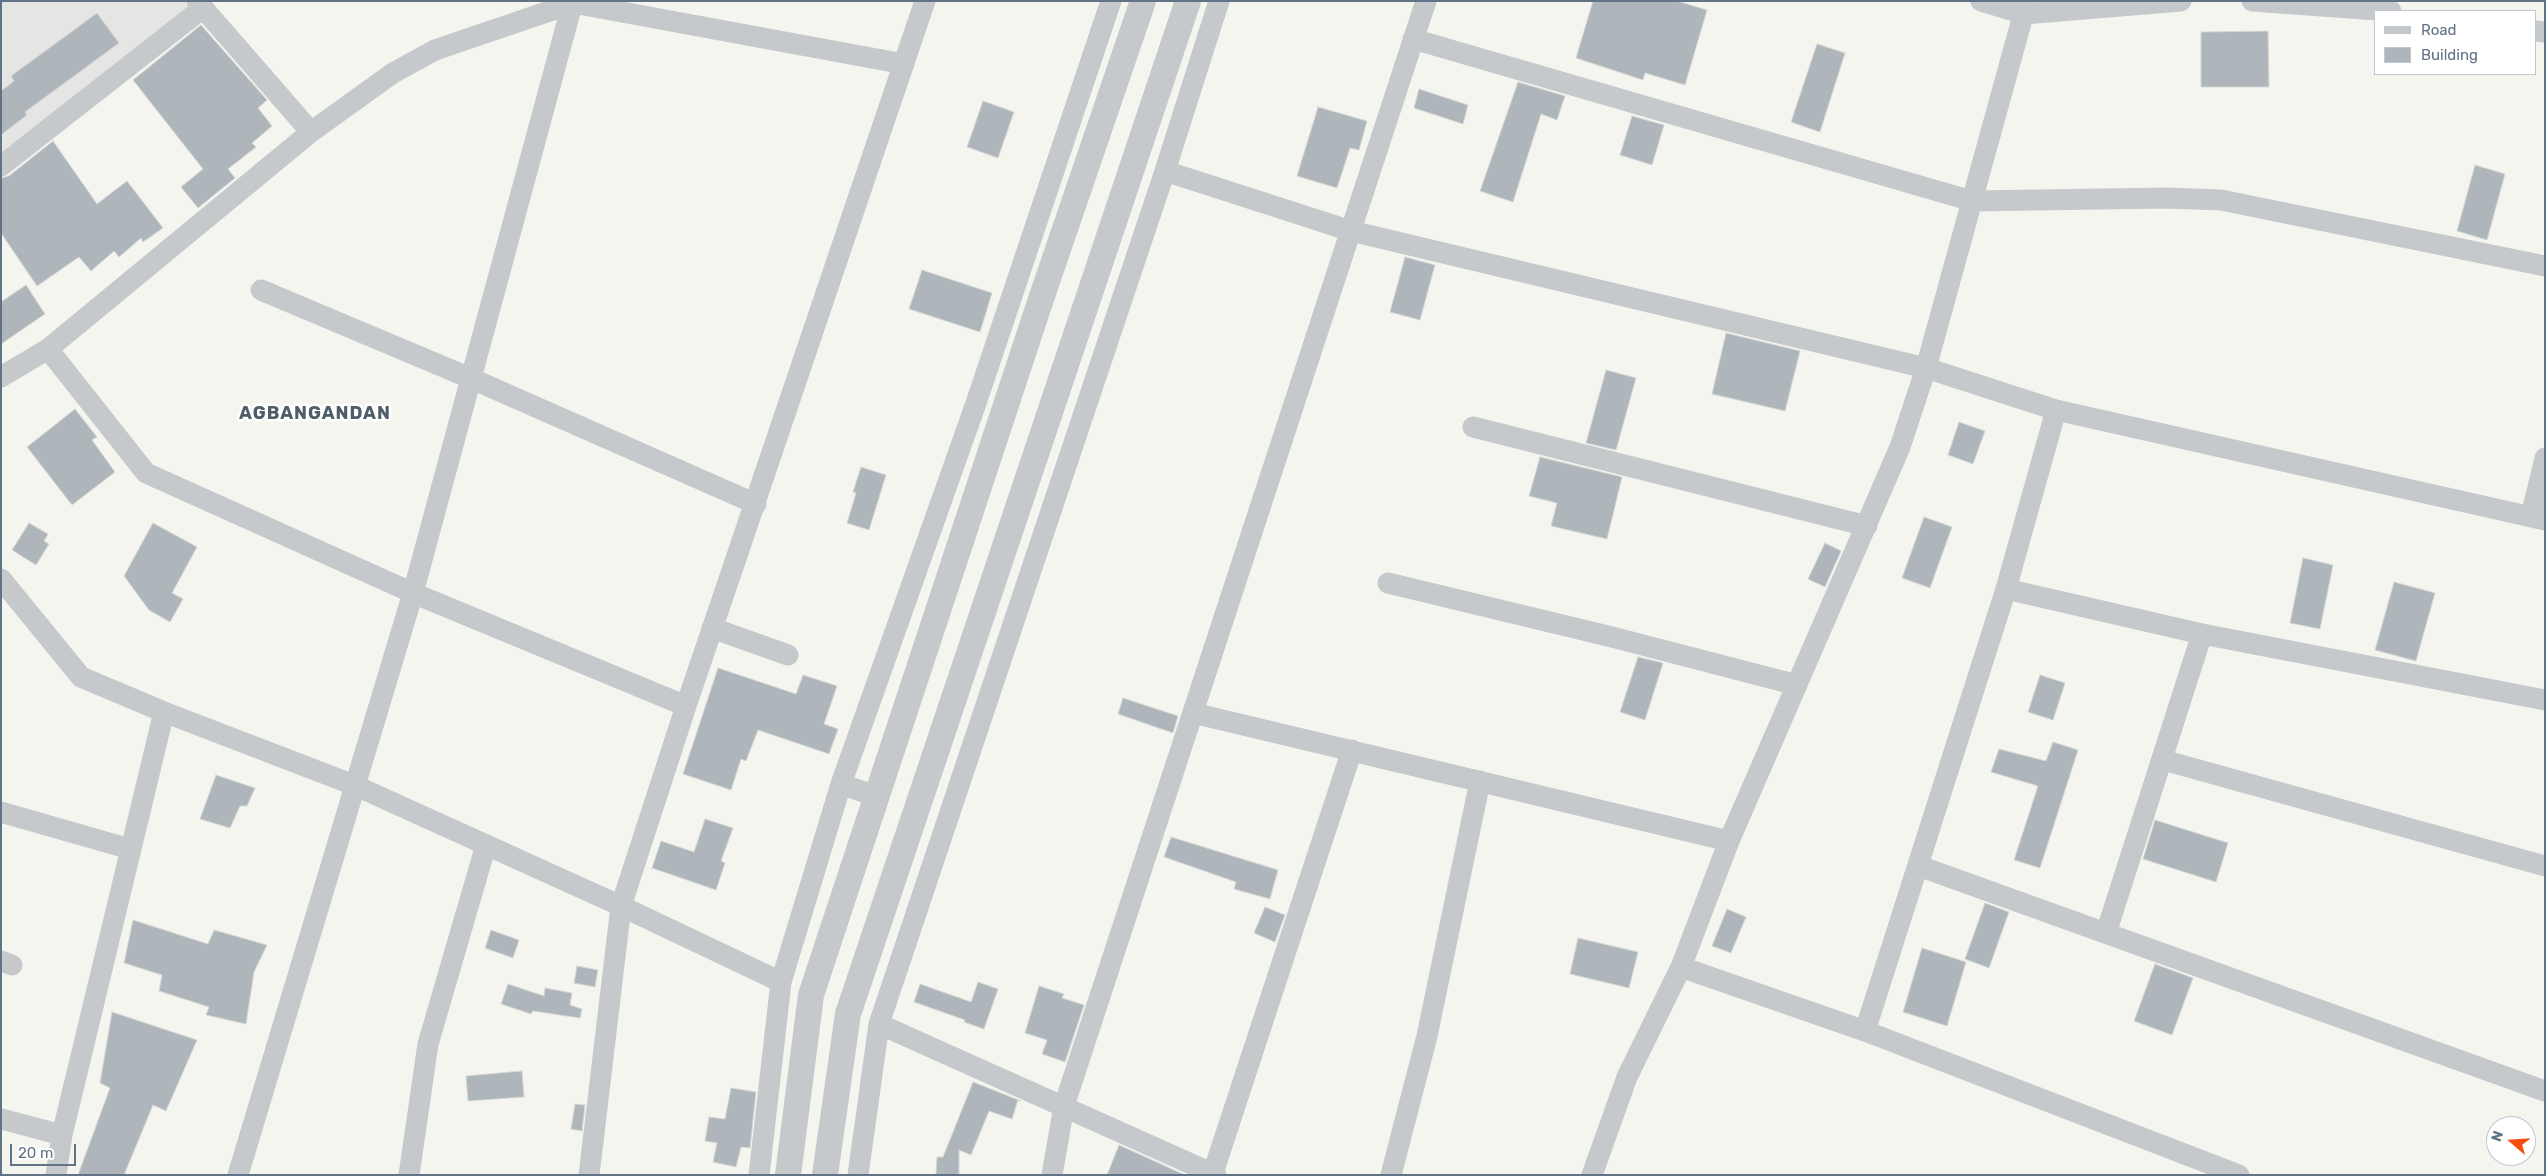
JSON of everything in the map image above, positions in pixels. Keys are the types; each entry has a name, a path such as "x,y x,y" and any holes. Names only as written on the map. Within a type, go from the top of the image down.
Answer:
{"street":[{"path":"589,1175 621,906 712,628 756,504 925,1"},
{"path":"760,1175 781,982 841,784 975,406 1111,1"},
{"path":"788,1175 811,995 875,796 1043,292 1143,1"},
{"path":"825,1175 848,1014 1188,1"},
{"path":"858,1175 879,1024 1165,171 1219,1"},
{"path":"1052,1175 1064,1106 1426,1"},
{"path":"1981,1 2026,7 2181,1"},
{"path":"2252,1 2376,10"},
{"path":"1,377 48,349 311,132 393,72 435,50 573,2 904,64"},
{"path":"238,1175 413,593 573,2"},
{"path":"1,166 200,5 311,132"},
{"path":"1592,1175 1627,1076 1681,967 1729,841 1900,447 1926,368 2026,7"},
{"path":"1413,39 1972,201 2168,198 2221,200 2545,266"},
{"path":"1165,171 1351,231 1926,368 2056,410 2538,518 2545,458"},
{"path":"261,290 470,378 756,504"},
{"path":"48,349 146,473 413,593 686,706"},
{"path":"1865,1031 2006,589 2056,410"},
{"path":"1473,427 1867,526"},
{"path":"1,579 81,677 164,712 354,786 621,906 781,982"},
{"path":"1388,583 1797,685"},
{"path":"2006,589 2202,634 2545,700"},
{"path":"712,628 788,655"},
{"path":"2106,933 2164,760 2202,634"},
{"path":"56,1175 62,1135 164,712"},
{"path":"1193,712 1729,841"},
{"path":"879,1024 1215,1174 1352,750"},
{"path":"2164,760 2545,866"},
{"path":"1392,1175 1427,1036 1480,780"},
{"path":"841,784 875,796"},
{"path":"1,812 130,849"},
{"path":"409,1175 428,1044 486,845"},
{"path":"1919,866 2545,1091"},
{"path":"1681,967 1865,1031 2239,1175"},
{"path":"1,1119 62,1135"}],"shaded area":[{"path":"1,1 189,1 195,8 1,152"}],"building":[{"path":"1593,1 1677,1 1707,10 1685,85 1645,73 1643,80 1576,58"},
{"path":"97,13 119,43 25,112 27,115 1,135 1,91 14,81 11,76"},
{"path":"201,25 267,100 258,108 272,126 252,143 256,147 228,169 235,178 198,208 181,187 203,169 133,80"},
{"path":"2268,31 2269,87 2201,87 2201,32"},
{"path":"1817,44 1845,53 1820,132 1791,122"},
{"path":"1518,82 1565,96 1557,120 1541,114 1513,202 1480,191"},
{"path":"1419,89 1468,105 1463,124 1414,108"},
{"path":"983,101 1014,112 998,158 967,147"},
{"path":"1318,107 1367,121 1359,150 1350,148 1337,188 1297,176"},
{"path":"1632,116 1664,125 1652,165 1620,155"},
{"path":"53,141 97,204 127,181 163,228 143,242 141,238 119,257 114,251 91,271 79,257 37,286 1,233 1,178 9,176"},
{"path":"2475,165 2505,174 2487,240 2457,231"},
{"path":"1405,257 1435,265 1420,320 1390,312"},
{"path":"922,270 992,293 980,332 909,309"},
{"path":"26,285 45,314 1,344 1,302"},
{"path":"1726,333 1800,351 1785,411 1712,394"},
{"path":"1606,370 1636,378 1616,450 1586,443"},
{"path":"75,409 97,437 92,440 115,472 72,505 27,447"},
{"path":"1959,422 1985,431 1973,464 1948,455"},
{"path":"1540,457 1622,477 1607,539 1551,526 1557,503 1529,496"},
{"path":"861,467 886,475 869,530 847,523 856,493 853,492"},
{"path":"1924,517 1952,527 1930,588 1902,578"},
{"path":"29,523 48,534 44,541 49,544 36,565 12,550"},
{"path":"153,523 197,547 172,593 183,599 170,622 149,610 124,576"},
{"path":"1825,543 1841,551 1825,587 1808,579"},
{"path":"2303,558 2333,565 2320,629 2290,623"},
{"path":"2394,582 2435,593 2416,661 2375,650"},
{"path":"1638,657 1663,663 1645,720 1620,712"},
{"path":"718,668 796,694 803,675 837,686 824,724 838,729 829,754 758,730 746,761 741,759 731,790 683,774"},
{"path":"2040,675 2065,683 2053,720 2028,712"},
{"path":"1123,698 1178,716 1173,733 1118,714"},
{"path":"2053,742 2078,750 2040,868 2014,860 2038,786 1991,772 1999,749 2046,761"},
{"path":"216,775 255,788 247,806 240,806 230,828 200,819"},
{"path":"705,819 733,828 721,861 725,863 716,890 652,868 661,841 694,852"},
{"path":"2155,820 2228,843 2216,882 2143,859"},
{"path":"1171,837 1278,870 1270,899 1234,889 1236,882 1164,857"},
{"path":"1985,903 2009,912 1989,968 1965,959"},
{"path":"1265,907 1285,915 1275,942 1254,933"},
{"path":"1727,909 1746,917 1731,953 1712,946"},
{"path":"133,920 208,944 214,930 267,945 254,972 246,1024 206,1015 209,1007 159,991 162,975 124,963"},
{"path":"491,930 519,940 513,958 485,948"},
{"path":"1578,938 1638,952 1629,988 1570,974"},
{"path":"1922,948 1966,962 1947,1026 1903,1012"},
{"path":"2155,964 2193,978 2172,1035 2134,1021"},
{"path":"577,966 598,970 595,987 574,983"},
{"path":"978,982 998,989 984,1029 964,1022 965,1020 914,1002 920,984 971,1002"},
{"path":"508,984 544,996 545,988 572,993 570,1005 582,1009 580,1018 533,1011 531,1014 501,1004"},
{"path":"1039,986 1064,994 1062,998 1084,1005 1065,1062 1042,1054 1047,1040 1025,1033"},
{"path":"112,1012 197,1040 166,1111 153,1105 124,1175 78,1175 110,1088 100,1083"},
{"path":"522,1071 524,1097 468,1101 466,1076"},
{"path":"973,1082 1021,1101 1018,1100 1012,1119 989,1111 971,1155 959,1150 959,1175 936,1175 937,1157 943,1157"},
{"path":"731,1088 756,1092 750,1148 741,1147 736,1167 713,1162 717,1143 705,1141 709,1117 725,1119"},
{"path":"575,1104 585,1105 582,1131 571,1129"},
{"path":"1119,1145 1185,1175 1107,1175"}],"district":[{"name":"AGBANGANDAN","path":"315,414"}]}
